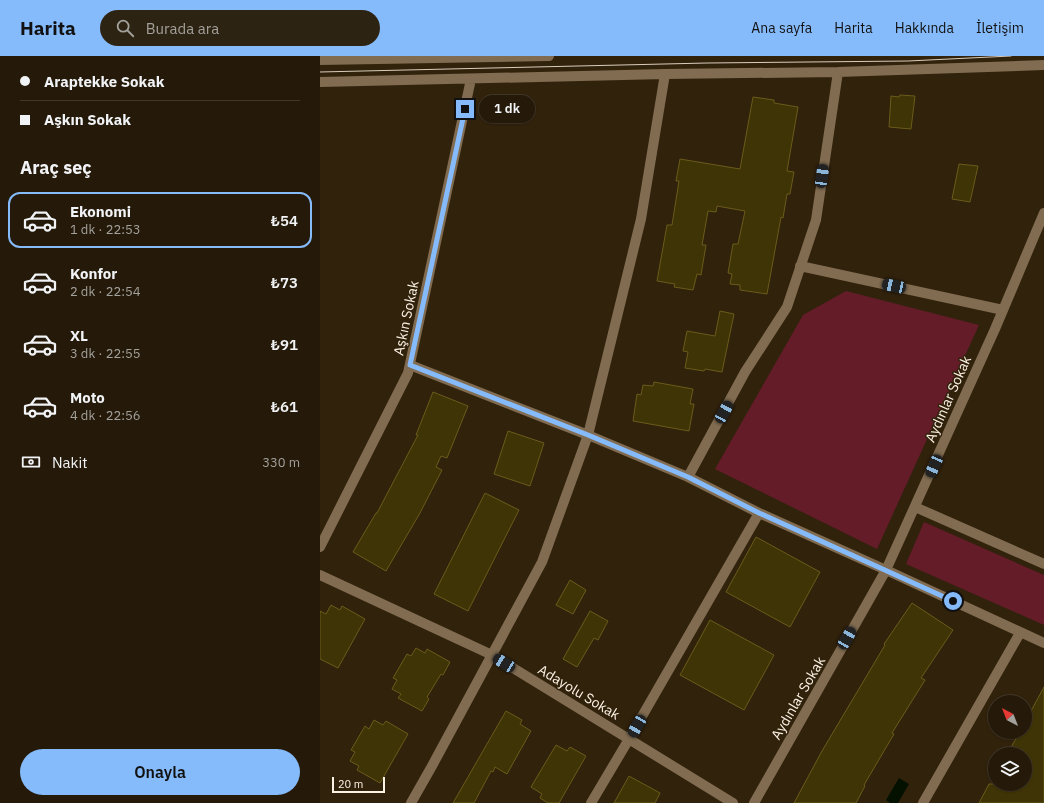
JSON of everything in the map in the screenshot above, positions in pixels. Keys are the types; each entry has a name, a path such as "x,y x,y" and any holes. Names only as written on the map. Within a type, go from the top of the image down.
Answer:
{"street":[{"path":"320,60 549,56"},
{"path":"320,82 665,74 838,72 1044,65"},
{"path":"688,477 745,372 787,308 816,220 838,72"},
{"path":"411,803 542,562 588,435 642,219 665,74"},
{"name":"Aşkın Sokak","path":"320,547 408,373 471,79"},
{"name":"Aydınlar Sokak","path":"754,803 886,570 1044,216"},
{"path":"800,266 1003,310"},
{"path":"410,365 588,435 688,477 759,513 1044,643"},
{"path":"915,507 1044,564"},
{"path":"591,803 759,513"},
{"name":"Adayolu Sokak","path":"320,575 492,655 733,803"},
{"path":"923,803 1020,632"}],"shaded area":[{"path":"846,291 979,325 877,549 715,469 803,315"},
{"path":"924,522 1044,575 1044,625 906,564"},
{"path":"899,778 909,784 898,803 890,803 886,800"}],"building":[{"path":"900,95 915,96 911,129 889,127 891,96 899,97"},
{"path":"753,97 774,100 774,103 798,107 787,171 794,172 790,194 787,194 783,218 781,217 767,294 740,290 740,285 730,284 732,274 728,273 733,244 738,244 745,211 717,206 716,212 708,211 702,245 706,245 701,275 697,274 693,290 674,287 675,284 657,281 667,225 672,225 679,181 676,181 680,159 740,169"},
{"path":"959,164 978,166 970,202 952,199"},
{"path":"720,311 734,314 722,372 685,368 688,352 683,351 687,331 715,336"},
{"path":"654,382 693,389 690,404 694,404 689,431 633,421 637,394 641,395 643,385 653,386"},
{"path":"433,392 468,406 447,458 441,456 436,467 442,470 420,513 386,571 353,552 377,513 418,435 416,435"},
{"path":"508,431 544,443 530,486 494,474"},
{"path":"485,493 519,510 468,611 434,594"},
{"path":"756,537 820,572 790,627 726,592"},
{"path":"570,580 586,590 573,614 556,605"},
{"path":"912,603 953,630 921,678 925,680 892,733 894,734 864,785 865,786 856,803 794,803 822,751 885,645 884,644"},
{"path":"331,605 340,610 342,606 365,619 338,668 320,659 320,611 326,614"},
{"path":"590,611 608,621 598,640 594,638 577,667 563,659"},
{"path":"710,620 774,655 744,710 680,675"},
{"path":"416,648 425,653 427,649 450,662 443,675 441,674 427,697 429,699 422,711 398,698 401,694 392,689 397,680 393,678 407,654 411,656"},
{"path":"1044,687 1044,803 979,803 988,786 988,791 1032,791 1032,747 1011,747 1016,739 1032,739 1032,709"},
{"path":"506,711 522,720 520,724 531,731 507,774 495,767 493,772 491,771 474,803 453,803"},
{"path":"374,720 383,725 386,721 408,734 380,783 357,770 359,766 350,761 355,752 351,750 365,726 369,729"},
{"path":"556,745 567,751 570,747 586,756 559,803 548,803 540,798 542,794 531,787"},
{"path":"629,776 660,793 655,803 614,803"}],"tram line":[{"path":"320,72 707,63 908,61 1011,56"}],"route":[{"path":"465,109 410,365 588,435 688,477 759,513 953,601"}]}
